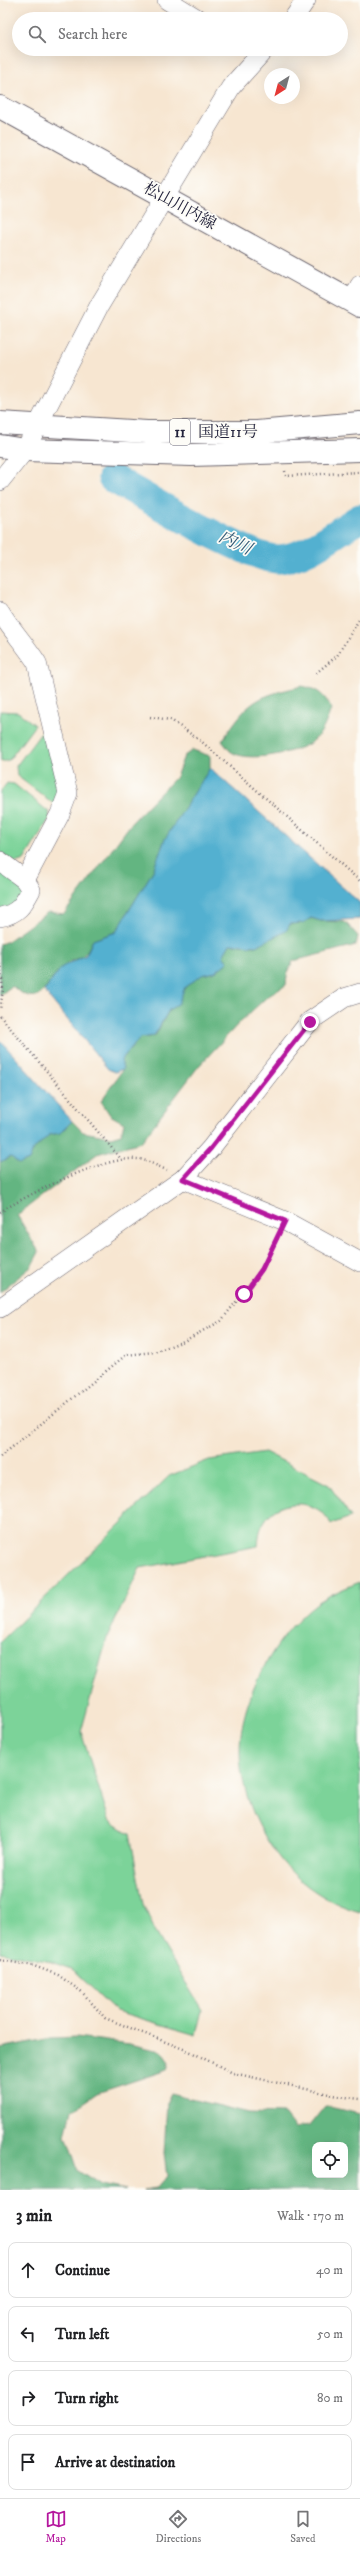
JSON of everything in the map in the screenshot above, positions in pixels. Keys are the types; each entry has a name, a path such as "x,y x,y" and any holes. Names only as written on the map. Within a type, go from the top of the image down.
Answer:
{"main road":[{"name":"松山川内線","path":"0,107 166,198 357,297"},
{"name":"国道11号","path":"0,423 37,427 147,432 257,432 360,423"},
{"name":"国道11号","path":"0,446 26,450 190,455 360,450"}],"street":[{"path":"167,0 187,12"},
{"path":"298,12 306,0"},
{"path":"0,481 26,450 99,306 166,198 231,87 253,56"},
{"path":"0,611 11,630 26,646 37,664 68,793 60,814 25,880"},
{"path":"0,861 25,880 31,890 23,906 12,915 0,916"},
{"path":"0,1308 183,1179 211,1148 310,1022 344,998 360,994"},
{"path":"183,1179 285,1221 360,1262"}],"path":[{"path":"316,673 337,656 360,618"},
{"path":"150,717 170,720 202,742 360,880"},
{"path":"0,963 3,989 0,1010"},
{"path":"0,1016 122,1160"},
{"path":"0,1212 24,1197 114,1160 140,1159 183,1179"},
{"path":"0,1457 126,1355 161,1349 184,1341 221,1321 262,1269 285,1221"},
{"path":"0,1960 34,1966 58,1975 82,1992 106,2018 191,2052 233,2073 338,2096 360,2099"}],"green space":[{"path":"302,686 320,693 331,709 322,730 313,741 284,753 259,757 248,757 238,755 230,751 222,741 239,717 254,702 273,693"},
{"path":"0,711 18,712 35,725 9,760 1,762"},
{"path":"44,729 61,787 54,804 17,776 16,766"},
{"path":"193,750 210,756 210,768 165,839 153,871 116,932 93,940 89,948 82,956 71,961 62,968 46,988 36,996 30,996 22,993 12,986 0,995 0,944 8,941 48,912 64,914 133,821 176,777 184,756"},
{"path":"7,783 14,784 49,812 50,818 24,860 15,863 0,852 0,792"},
{"path":"0,869 26,889 19,903 0,911"},
{"path":"311,918 321,921 345,922 358,936 356,945 293,961 287,975 286,985 267,997 240,1022 198,1067 141,1142 97,1154 17,1215 39,1252 31,1267 0,1292 0,1162 11,1157 29,1160 33,1150 49,1135 60,1133 72,1121 83,1132 111,1137 121,1134 124,1123 110,1115 101,1101 123,1069 121,1060 140,1038 155,1036 169,1010 178,1003 185,987 202,975 215,972 228,962 223,956 230,944 256,946 290,924 303,923"},
{"path":"265,1452 329,1485 351,1517 331,1524 325,1515 308,1505 288,1505 279,1508 270,1514 264,1522 260,1531 258,1546 140,1568 107,1638 81,1732 109,1820 130,1834 143,1904 155,1931 202,2010 196,2035 116,2011 72,1969 52,1962 0,1952 0,1642 169,1476 209,1460"},
{"path":"360,1582 360,1912 332,1901 308,1886 287,1867 277,1855 263,1833 252,1811 242,1776 240,1752 241,1732 253,1690 274,1650 302,1616 317,1603 332,1594"},
{"path":"77,2037 129,2044 161,2051 169,2062 167,2070 97,2093 72,2110 66,2135 78,2170 101,2185 126,2190 0,2190 0,2048 51,2038"},
{"path":"171,2094 249,2113 284,2114 295,2128 309,2126 325,2106 360,2114 360,2190 143,2190 157,2188 167,2176 164,2154 167,2102"}],"water":[{"path":"210,768 360,903 360,919 321,921 311,918 303,923 290,924 286,931 256,946 230,944 223,956 228,962 215,972 202,975 185,987 178,1004 169,1010 154,1036 140,1038 121,1060 123,1069 115,1072 108,1069 44,991 62,967 86,955 93,940 116,932 153,871 165,839"},
{"path":"0,1040 72,1121 60,1133 49,1135 33,1150 29,1160 19,1164 11,1157 0,1162"}],"waterway":[{"name":"内川","path":"112,478 221,539 265,557 279,559 301,554 360,518"}],"route":[{"path":"244,1294 262,1269 285,1221 183,1179 211,1148 310,1022"}]}
